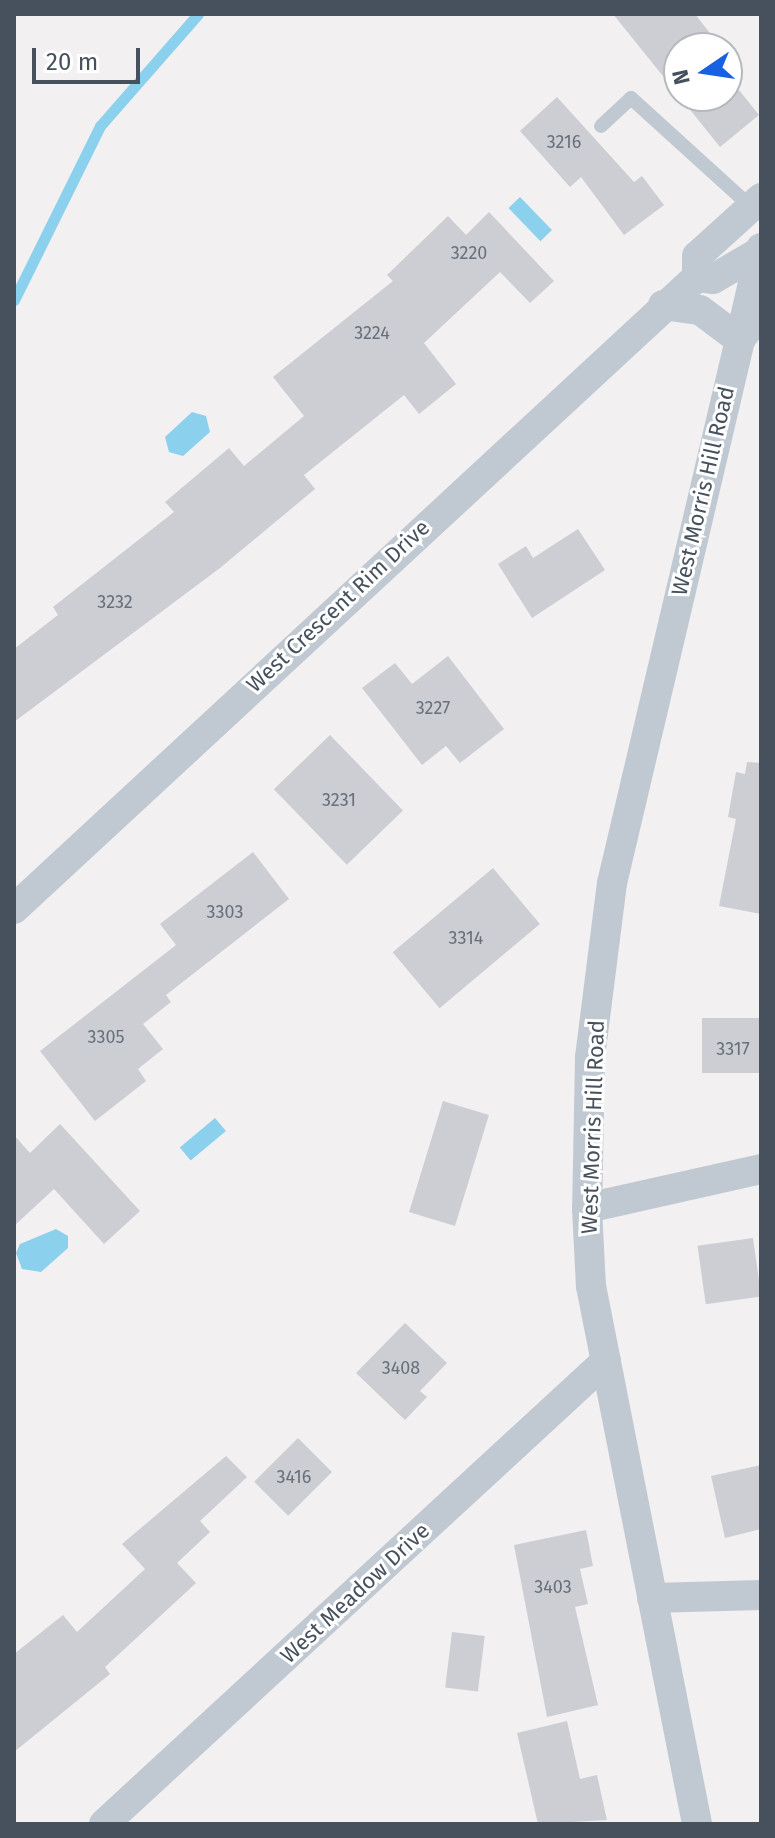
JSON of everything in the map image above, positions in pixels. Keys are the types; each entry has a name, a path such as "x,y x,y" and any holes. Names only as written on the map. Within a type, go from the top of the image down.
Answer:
{"street":[{"name":"West Crescent Rim Drive","path":"697,277 697,256 756,203"},
{"name":"West Crescent Rim Drive","path":"14,909 663,305 697,277 713,279 760,251"},
{"name":"West Morris Hill Road","path":"697,1824 591,1286 587,1208 590,1058 612,883 760,251"},
{"path":"663,305 700,310 740,340"},
{"name":"West Morris Hill Road","path":"740,340 761,311"},
{"path":"587,1208 761,1169"},
{"name":"West Meadow Drive","path":"104,1824 606,1361"},
{"path":"652,1598 761,1595"}],"lane":[{"path":"601,126 631,98 756,203"}],"water":[{"path":"520,197 552,230 540,241 508,208"},
{"path":"192,412 206,416 210,432 183,456 169,452 165,437"},
{"path":"215,1118 226,1131 191,1161 180,1148"},
{"path":"56,1229 68,1236 68,1248 41,1272 22,1269 16,1253 20,1244"}],"building":[{"path":"613,14 695,14 709,32 663,32 663,76"},
{"path":"743,95 759,115 720,147 692,112 743,112"},
{"path":"557,97 634,182 642,176 664,205 624,235 581,177 570,187 520,131"},
{"path":"489,212 554,281 530,303 500,272 424,343 456,384 419,414 404,395 304,475 315,489 220,568 14,722 14,649 58,615 53,607 174,512 165,502 229,448 244,466 304,416 273,377 393,281 387,275 448,216 466,235"},
{"path":"578,529 605,570 532,618 498,564 526,546 533,558"},
{"path":"448,656 504,729 460,763 446,746 422,765 362,688 395,663 412,684"},
{"path":"330,735 403,811 347,865 274,789"},
{"path":"747,762 761,763 761,914 719,906 736,819 728,817 736,772 745,774"},
{"path":"253,852 289,899 166,995 171,1002 143,1024 163,1049 138,1069 146,1081 95,1121 40,1051 176,945 160,924"},
{"path":"493,868 540,924 440,1008 393,952"},
{"path":"702,1018 761,1018 761,1073 702,1073"},
{"path":"443,1101 489,1115 455,1226 409,1212"},
{"path":"60,1124 140,1211 104,1244 54,1189 14,1226 14,1135 30,1153"},
{"path":"753,1238 761,1296 706,1304 698,1246"},
{"path":"405,1323 447,1363 420,1391 427,1397 405,1420 356,1373"},
{"path":"298,1438 332,1472 288,1516 254,1482"},
{"path":"226,1456 247,1477 200,1521 210,1532 177,1563 196,1583 105,1667 110,1674 14,1752 14,1654 63,1615 77,1632 145,1569 122,1544"},
{"path":"761,1465 761,1529 725,1538 711,1476"},
{"path":"586,1530 593,1566 580,1569 588,1604 575,1607 598,1705 547,1717 514,1545"},
{"path":"452,1632 485,1636 478,1692 445,1688"},
{"path":"567,1721 580,1779 597,1775 607,1820 538,1824 517,1733"}],"waterway":[{"path":"14,300 100,126 198,14"}]}
